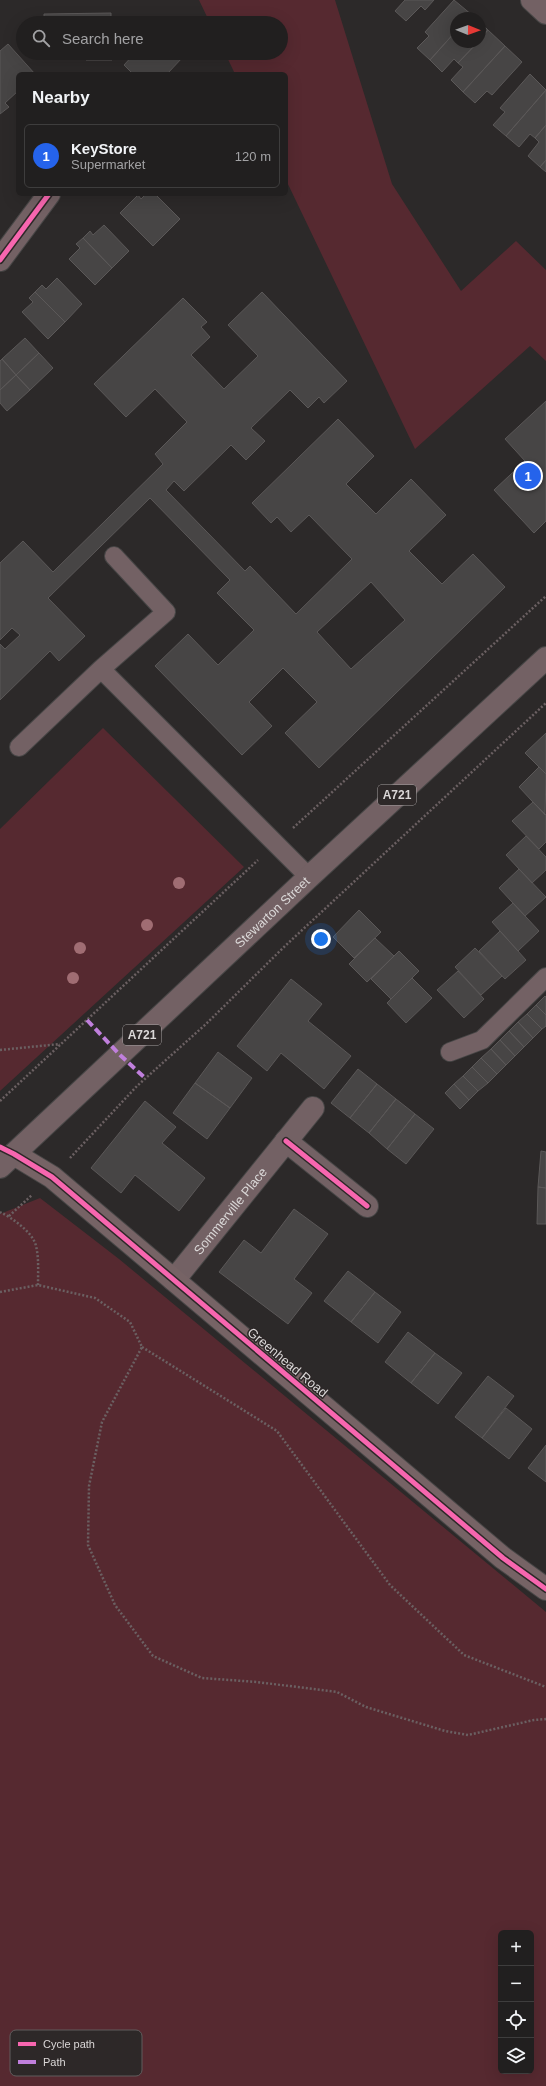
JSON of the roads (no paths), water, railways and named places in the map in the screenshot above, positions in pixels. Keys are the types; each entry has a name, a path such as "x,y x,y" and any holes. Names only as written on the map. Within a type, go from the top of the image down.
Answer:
{"main road":[{"path":"532,0 546,13"},
{"path":"0,260 48,196"},
{"name":"Stewarton Street","path":"5,1156 546,658"},
{"name":"Sommerville Place","path":"174,1280 313,1108"},
{"path":"286,1141 367,1206"}],"street":[{"name":"Greenhead Road","path":"5,1156 52,1177 503,1558 546,1589"}],"lane":[{"path":"18,747 101,669 166,612 114,556"},
{"path":"101,669 309,877"},
{"path":"450,1052 482,1040 546,977"}],"place":[{"name":"KeyStore","path":"528,476"}]}
